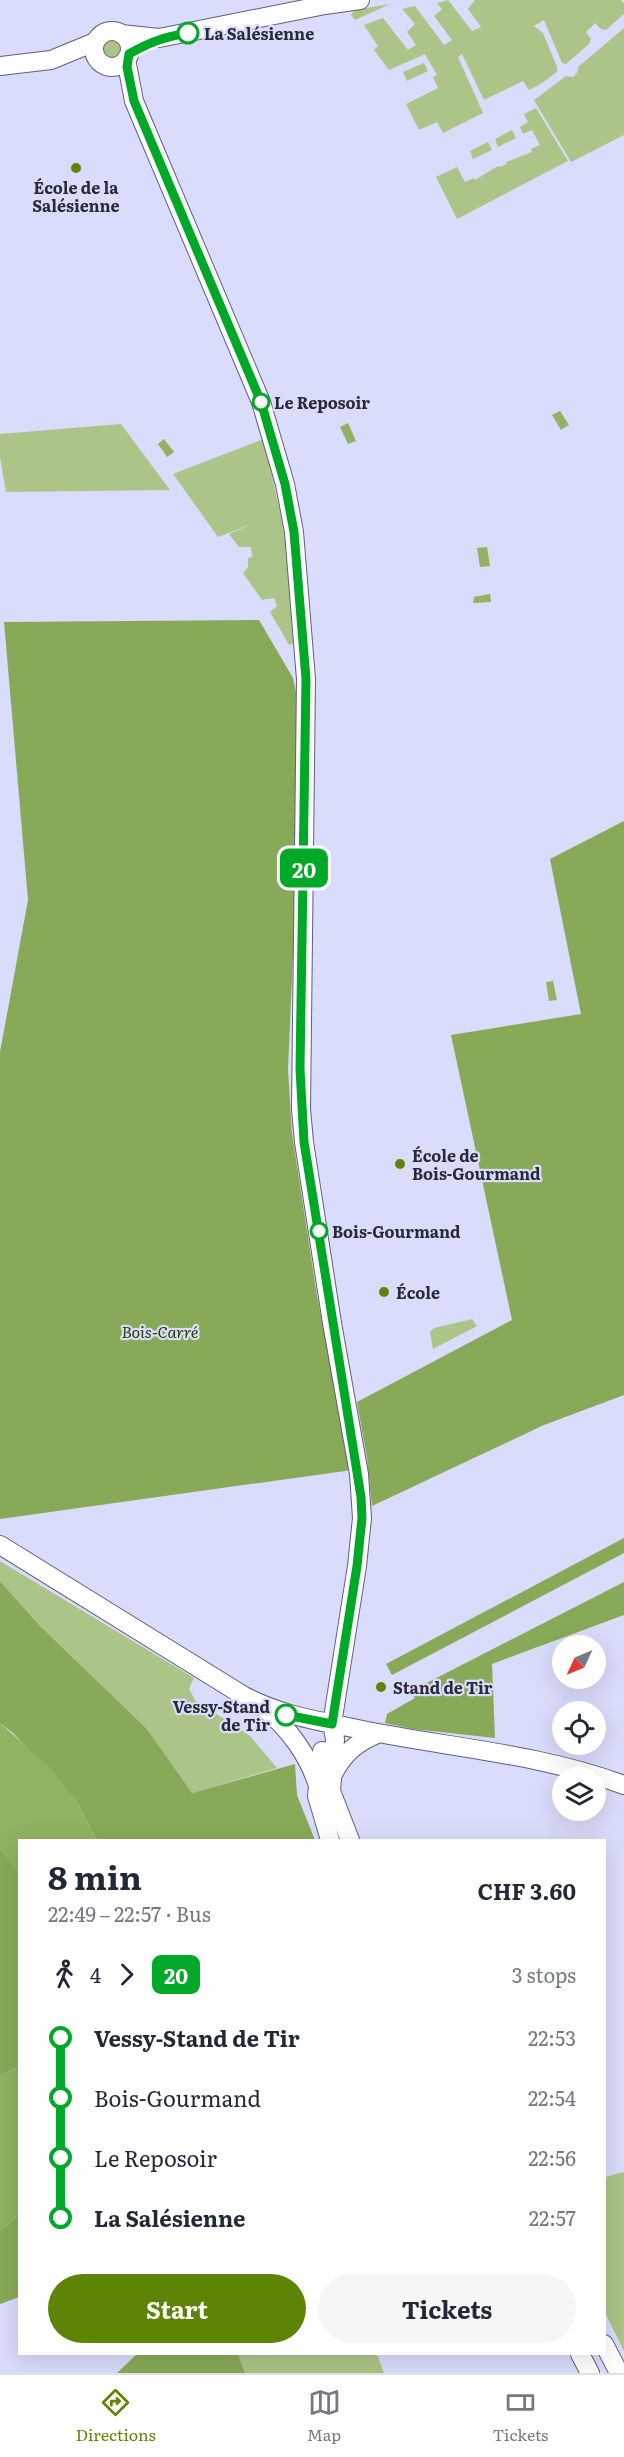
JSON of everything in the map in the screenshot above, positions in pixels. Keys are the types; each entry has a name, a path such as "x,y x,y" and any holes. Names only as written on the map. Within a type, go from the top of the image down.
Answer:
{"street":[{"path":"51,60 86,48 108,31 159,38 360,0"},
{"path":"121,34 129,45 128,56 134,101 261,402 285,484 294,532 306,679 301,1109 332,1323 358,1474 362,1518 357,1566 332,1724 324,1741 324,1781 319,1808 330,1839"},
{"path":"0,66 51,60 116,66 128,56 159,38"},
{"path":"95,42 95,54 134,101"},
{"path":"0,1545 258,1703 286,1714 377,1734 548,1762 624,1785"},
{"path":"258,1703 293,1738 324,1781 350,1839"},
{"path":"324,1781 346,1752 377,1734"},
{"path":"606,2349 615,2371"},
{"path":"581,2355 590,2373"}],"shaded area":[{"path":"448,0 472,31 481,27 468,9 475,0 621,0 624,3 624,14 606,30 601,29 595,23 586,32 591,39 589,44 566,64 562,63 544,20 534,26 543,33 557,72 529,90 523,81 484,100 462,54 458,57 483,113 443,133 437,122 419,130 406,104 438,88 433,77 437,75 425,54 389,70 374,50 378,46 364,25 383,18 408,50 416,45 407,32 415,24 402,9 415,6 444,45 452,40 434,16 442,9 437,3"},
{"path":"390,4 355,20 351,15 355,10"},
{"path":"624,28 624,135 571,162 534,100 566,76 573,77 578,67"},
{"path":"112,38 119,41 122,48 119,55 112,58 105,55 102,48 105,41"},
{"path":"424,63 428,71 407,81 403,72"},
{"path":"536,108 568,161 457,219 436,177 457,167 465,182 474,178 475,180 498,166 507,164 506,162 532,152 531,149 540,145 532,130 523,134 520,127 528,122 524,114"},
{"path":"512,130 516,138 498,147 495,139"},
{"path":"488,142 492,150 473,159 470,151"},
{"path":"560,411 569,425 561,430 552,415"},
{"path":"348,423 356,441 348,444 340,427"},
{"path":"121,424 170,490 6,492 0,457 0,434"},
{"path":"164,439 174,452 167,457 158,444"},
{"path":"264,439 285,535 294,643 289,645 270,612 277,606 274,598 262,600 243,573 248,567 248,558 252,557 251,547 239,547 229,534 252,524 218,537 173,474"},
{"path":"487,547 490,566 480,567 477,548"},
{"path":"490,594 491,602 473,603 474,597"},
{"path":"553,981 557,1000 549,1001 546,982"},
{"path":"472,1319 477,1326 433,1349 430,1332 434,1328"},
{"path":"0,1561 194,1678 189,1689 195,1700 250,1736 277,1768 192,1793 147,1729 40,1626 0,1581"},
{"path":"0,1723 49,1767 75,1799 96,1839 18,1839 18,1875 0,1848"},
{"path":"18,2067 18,2217 0,2230 0,2076"},
{"path":"624,2172 624,2351 606,2315 606,2177"},
{"path":"238,2355 377,2355 384,2373 245,2373"}],"green space":[{"name":"Bois-Carré","path":"259,620 293,678 299,706 295,910 288,1069 292,1133 317,1296 352,1470 0,1519 0,1052 28,900 4,622"},
{"path":"624,821 624,1395 544,1425 372,1506 367,1458 357,1402 512,1320 451,1035 581,1014 550,859"},
{"path":"624,1538 624,1553 392,1675 386,1664"},
{"path":"0,1581 40,1626 147,1729 192,1793 295,1764 297,1795 315,1839 96,1839 75,1799 13,1733 0,1723"},
{"path":"624,1582 624,1615 570,1635 552,1635 552,1642 492,1664 495,1738 413,1729 385,1723 387,1714 415,1698 411,1691"},
{"path":"0,1848 18,1874 18,2067 0,2076"},
{"path":"18,2217 18,2297 0,2304 0,2230"},
{"path":"136,2355 238,2355 245,2373 117,2373"}],"bus line":[{"name":"20","path":"188,33 159,38 129,54 126,59 134,101 261,402 285,484 294,532 306,679 301,1109 304,1142 361,1497 362,1518 357,1566 332,1724 286,1715"}],"place":[{"name":"La Salésienne","path":"188,33"},
{"name":"École de la Salésienne","path":"76,168"},
{"name":"Le Reposoir","path":"261,402"},
{"name":"École de Bois-Gourmand","path":"400,1164"},
{"name":"Bois-Gourmand","path":"319,1231"},
{"name":"École","path":"384,1292"},
{"name":"Stand de Tir","path":"381,1687"},
{"name":"Vessy-Stand de Tir","path":"286,1715"}]}
